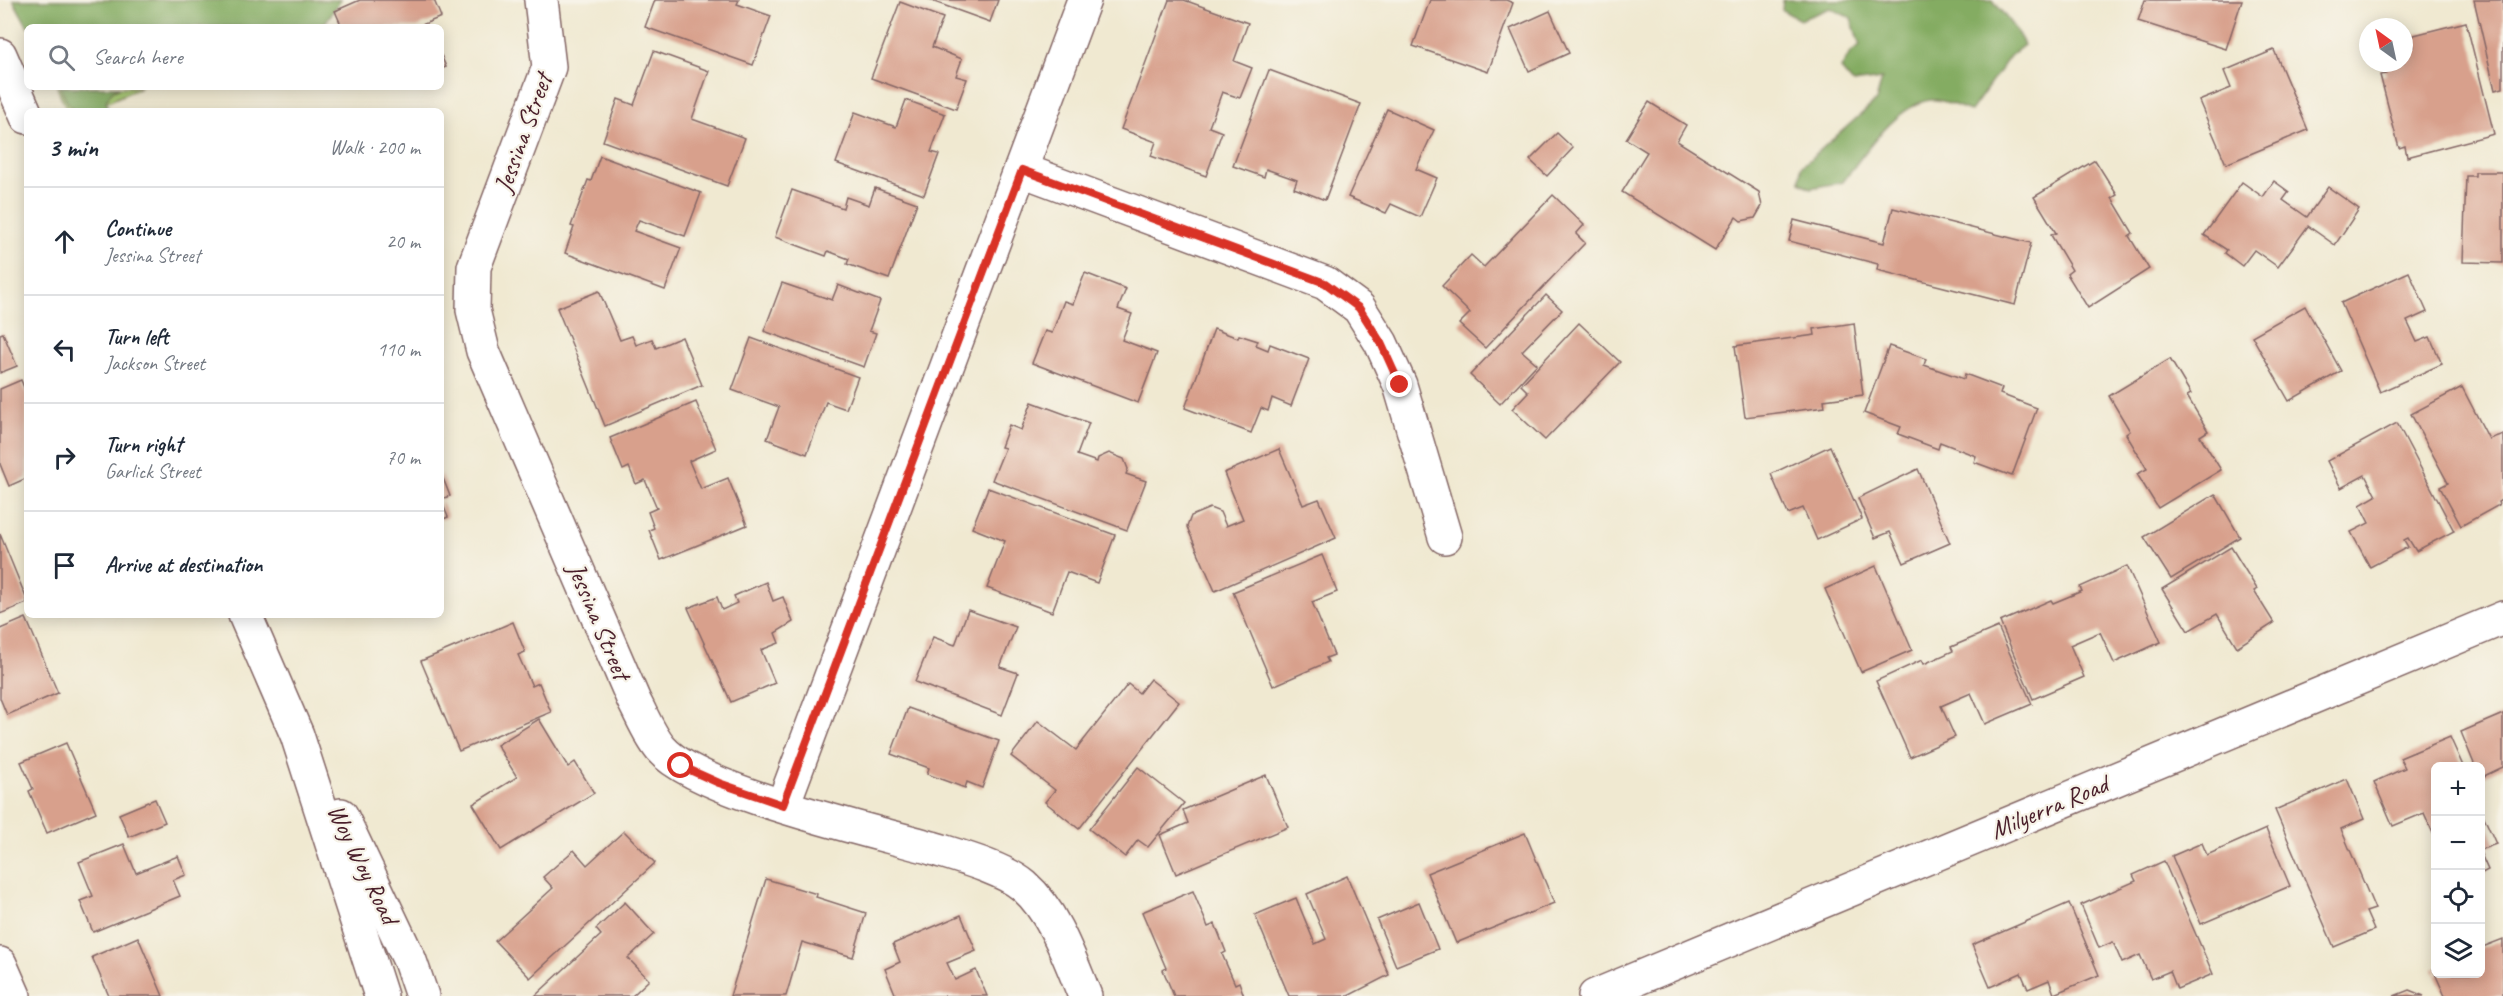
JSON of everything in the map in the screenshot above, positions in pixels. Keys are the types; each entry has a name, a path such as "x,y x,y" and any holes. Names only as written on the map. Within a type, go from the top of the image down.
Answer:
{"street":[{"name":"Jessina Street","path":"542,0 549,67 474,267 473,310 483,351 634,701 660,748 681,766 719,783 783,805 971,860 1022,885 1040,904 1066,952 1085,996"},
{"path":"783,805 1084,0"},
{"path":"0,54 24,110"},
{"path":"1022,170 1325,283 1359,308 1381,343 1400,385 1445,537"},
{"name":"Woy Woy Road","path":"246,618 297,735 352,836 410,961 422,996"},
{"name":"Milyerra Road","path":"1595,996 2503,618"},
{"name":"Woy Woy Road","path":"297,735 381,996"},
{"path":"0,964 14,996"}],"green space":[{"path":"13,0 341,0 324,24 26,24"},
{"path":"1783,0 1993,0 2014,27 2024,45 2010,56 1971,111 1940,100 1918,103 1881,133 1843,182 1810,188 1800,182 1801,167 1876,101 1882,79 1853,83 1841,69 1850,53 1860,46 1851,18 1830,8 1800,20 1782,10"},
{"path":"58,90 134,90 95,108 66,108"},
{"path":"61,90 114,90 106,101 108,108 73,108"}],"building":[{"path":"360,0 434,0 441,17 424,24 341,24 335,11"},
{"path":"655,0 739,0 737,4 771,16 753,65 645,27"},
{"path":"929,0 998,0 990,22"},
{"path":"1169,0 1184,0 1248,23 1234,61 1252,68 1240,98 1222,92 1209,127 1222,132 1206,176 1151,156 1156,142 1121,129"},
{"path":"1430,0 1506,0 1513,3 1488,72 1413,46"},
{"path":"2145,0 2242,0 2226,49 2138,21"},
{"path":"2474,0 2503,0 2503,88 2495,90"},
{"path":"900,2 943,18 932,47 962,59 956,76 967,79 956,109 871,78"},
{"path":"1550,11 1569,53 1529,71 1510,29"},
{"path":"2466,22 2494,134 2407,157 2405,146 2399,148 2380,75 2386,74 2385,72 2413,72 2413,35"},
{"path":"2274,50 2308,130 2226,164 2199,101 2231,88 2224,71"},
{"path":"654,51 709,71 692,119 745,138 727,186 603,141 618,99 634,105"},
{"path":"1269,70 1361,104 1325,200 1294,188 1297,180 1266,169 1264,177 1233,166"},
{"path":"906,100 945,114 931,152 939,154 924,195 836,163 855,112 896,127"},
{"path":"1649,102 1686,125 1677,141 1759,192 1762,206 1755,218 1741,221 1736,217 1715,250 1622,192 1647,152 1626,139"},
{"path":"1387,109 1434,130 1416,169 1437,178 1420,217 1391,204 1386,213 1348,197"},
{"path":"1557,133 1573,148 1547,176 1530,160"},
{"path":"600,156 701,193 685,236 639,220 634,231 681,248 665,290 565,253 574,227 571,226 588,180 591,181"},
{"path":"2095,160 2117,195 2112,198 2133,233 2129,236 2149,269 2088,308 2067,274 2072,270 2051,235 2056,233 2034,197"},
{"path":"2475,172 2503,172 2503,263 2463,262 2466,176 2475,176"},
{"path":"2274,181 2289,192 2283,200 2307,217 2328,187 2359,209 2335,245 2308,226 2278,267 2254,250 2242,266 2225,253 2227,250 2204,235 2242,182 2263,197"},
{"path":"875,188 917,203 889,279 847,264 849,259 828,251 826,256 775,237 792,190 843,208 846,197 869,205"},
{"path":"1553,195 1584,225 1576,234 1585,243 1485,348 1459,324 1470,313 1442,286 1471,255 1484,267"},
{"path":"1893,208 2031,243 2015,305 1877,270 1878,264 1789,241 1794,220 1884,243"},
{"path":"2409,272 2427,312 2407,321 2417,342 2430,337 2442,364 2380,392 2341,303"},
{"path":"1085,273 1126,289 1118,309 1132,314 1122,340 1157,353 1138,403 1032,363 1045,331 1052,333 1064,301 1073,304"},
{"path":"782,283 832,300 838,285 880,301 869,331 876,333 864,367 764,331"},
{"path":"599,291 620,340 632,336 636,345 652,339 656,348 682,337 702,385 605,426 557,308"},
{"path":"1546,295 1562,310 1522,351 1537,364 1500,404 1470,375"},
{"path":"2305,306 2341,371 2289,401 2252,336"},
{"path":"1579,323 1620,362 1545,440 1512,409 1528,392 1521,385"},
{"path":"1854,323 1863,395 1824,400 1825,407 1745,417 1735,346 1815,335 1814,329"},
{"path":"1214,329 1238,338 1239,335 1258,341 1256,345 1268,350 1270,344 1309,359 1291,406 1272,398 1268,411 1261,408 1251,433 1185,408"},
{"path":"3,333 17,366 0,373 0,334"},
{"path":"751,338 858,377 846,409 826,402 807,454 767,439 779,407 732,390"},
{"path":"1889,346 1926,359 1924,365 1964,379 1965,374 2002,388 2000,394 2037,408 2012,476 1974,462 1976,456 1940,442 1938,449 1898,434 1901,427 1864,413"},
{"path":"2170,359 2191,394 2187,396 2208,431 2200,436 2221,470 2158,508 2137,474 2147,469 2126,434 2130,431 2109,396"},
{"path":"21,380 24,388 24,479 9,486 0,464 0,389"},
{"path":"2462,387 2489,439 2503,434 2503,499 2498,502 2499,505 2461,526 2440,487 2448,483 2411,414"},
{"path":"696,402 716,449 689,461 701,489 728,478 747,525 661,560 649,530 654,528 648,512 657,508 645,480 636,484 629,467 623,470 610,438"},
{"path":"1032,402 1089,423 1077,455 1097,462 1098,458 1109,453 1124,459 1128,469 1126,474 1146,481 1127,530 992,480 1005,448 1001,447 1009,425 1021,430"},
{"path":"2397,423 2454,531 2416,551 2408,538 2404,540 2408,547 2370,567 2351,532 2369,523 2360,505 2376,496 2365,475 2341,488 2327,461"},
{"path":"1830,446 1862,519 1817,540 1803,508 1788,514 1771,474"},
{"path":"1279,449 1303,505 1319,499 1336,538 1215,591 1187,527 1191,516 1210,508 1220,512 1226,526 1243,519 1224,473"},
{"path":"1918,469 1950,543 1904,563 1890,532 1875,538 1858,498"},
{"path":"444,481 450,496 444,498"},
{"path":"988,488 1115,535 1097,583 1067,572 1052,612 987,588 1005,541 972,528"},
{"path":"2215,494 2240,537 2171,579 2144,537"},
{"path":"444,507 448,517 444,519"},
{"path":"0,534 24,593 24,604 0,614"},
{"path":"2231,547 2257,589 2254,591 2274,623 2237,647 2217,614 2188,631 2162,589"},
{"path":"1322,555 1337,592 1312,602 1334,655 1326,658 1328,662 1273,686 1233,592"},
{"path":"1876,566 1912,650 1861,672 1825,589"},
{"path":"2127,566 2161,642 2114,663 2100,632 2070,645 2084,677 2033,699 2000,622 2051,600 2053,603 2082,591 2080,587"},
{"path":"766,582 773,601 783,597 793,622 775,633 779,643 761,650 775,683 731,702 688,608 717,597 722,610 737,603 734,596"},
{"path":"968,610 1016,627 1000,667 1018,673 1002,715 915,682 933,637 955,645"},
{"path":"26,618 58,693 7,715 0,698 0,629"},
{"path":"513,622 525,652 518,655 532,686 539,683 551,712 459,751 421,661"},
{"path":"1998,627 2032,704 1985,724 1971,693 1941,706 1955,737 1910,757 1876,681 1922,660 1924,664 1953,651 1951,647"},
{"path":"1150,679 1179,702 1079,829 1045,802 1055,790 1011,756 1038,721 1076,750 1128,684 1139,693"},
{"path":"908,708 999,741 982,788 967,782 965,788 927,774 929,768 891,754"},
{"path":"2503,714 2503,767 2485,776 2485,762 2473,762 2461,732"},
{"path":"539,719 568,767 575,762 594,793 501,850 473,804 517,777 497,745"},
{"path":"2450,737 2461,762 2431,762 2431,829 2424,813 2393,826 2374,782 2405,768 2400,758"},
{"path":"66,743 96,812 47,833 29,791 33,789 21,762"},
{"path":"1138,767 1184,803 1148,847 1138,840 1125,857 1089,829"},
{"path":"1266,775 1288,827 1176,874 1160,835 1188,823 1183,810"},
{"path":"2347,779 2364,819 2341,829 2375,909 2366,912 2374,930 2334,947 2275,810"},
{"path":"155,799 165,822 129,837 119,814"},
{"path":"2485,819 2496,844 2485,848"},
{"path":"2266,829 2290,886 2201,924 2172,856 2202,843 2207,855"},
{"path":"624,831 655,863 530,978 495,941 553,888 543,877 574,850 587,865"},
{"path":"1525,833 1554,903 1456,943 1427,873"},
{"path":"124,844 136,873 178,856 186,875 173,880 180,896 93,932 80,901 93,896 79,862"},
{"path":"2164,861 2213,974 2177,989 2170,971 2151,979 2140,955 2122,963 2113,942 2099,948 2081,905 2136,881 2133,875"},
{"path":"1347,876 1389,975 1348,996 1289,996 1255,915 1296,898 1315,944 1326,939 1307,894"},
{"path":"766,879 817,894 816,897 866,913 853,957 802,942 786,996 730,996"},
{"path":"1193,891 1208,927 1215,924 1226,952 1222,954 1235,984 1239,982 1244,996 1174,996 1163,970 1166,968 1142,912"},
{"path":"625,902 654,934 628,958 649,980 632,996 535,996 601,935 596,929"},
{"path":"1419,902 1438,949 1396,966 1377,920"},
{"path":"2069,903 2099,975 2054,994 2049,980 2028,989 2021,973 1990,987 1972,945"},
{"path":"961,915 976,951 947,963 955,980 976,970 987,996 896,996 885,969 900,962 893,944"},
{"path":"138,937 163,996 109,996 92,957"},
{"path":"2503,939 2503,996 2445,996 2437,978 2485,978 2485,946"},
{"path":"2409,990 2424,996 2394,996"}],"route":[{"path":"681,766 719,783 783,805 1022,170 1325,283 1359,308 1381,343 1400,385"}]}
